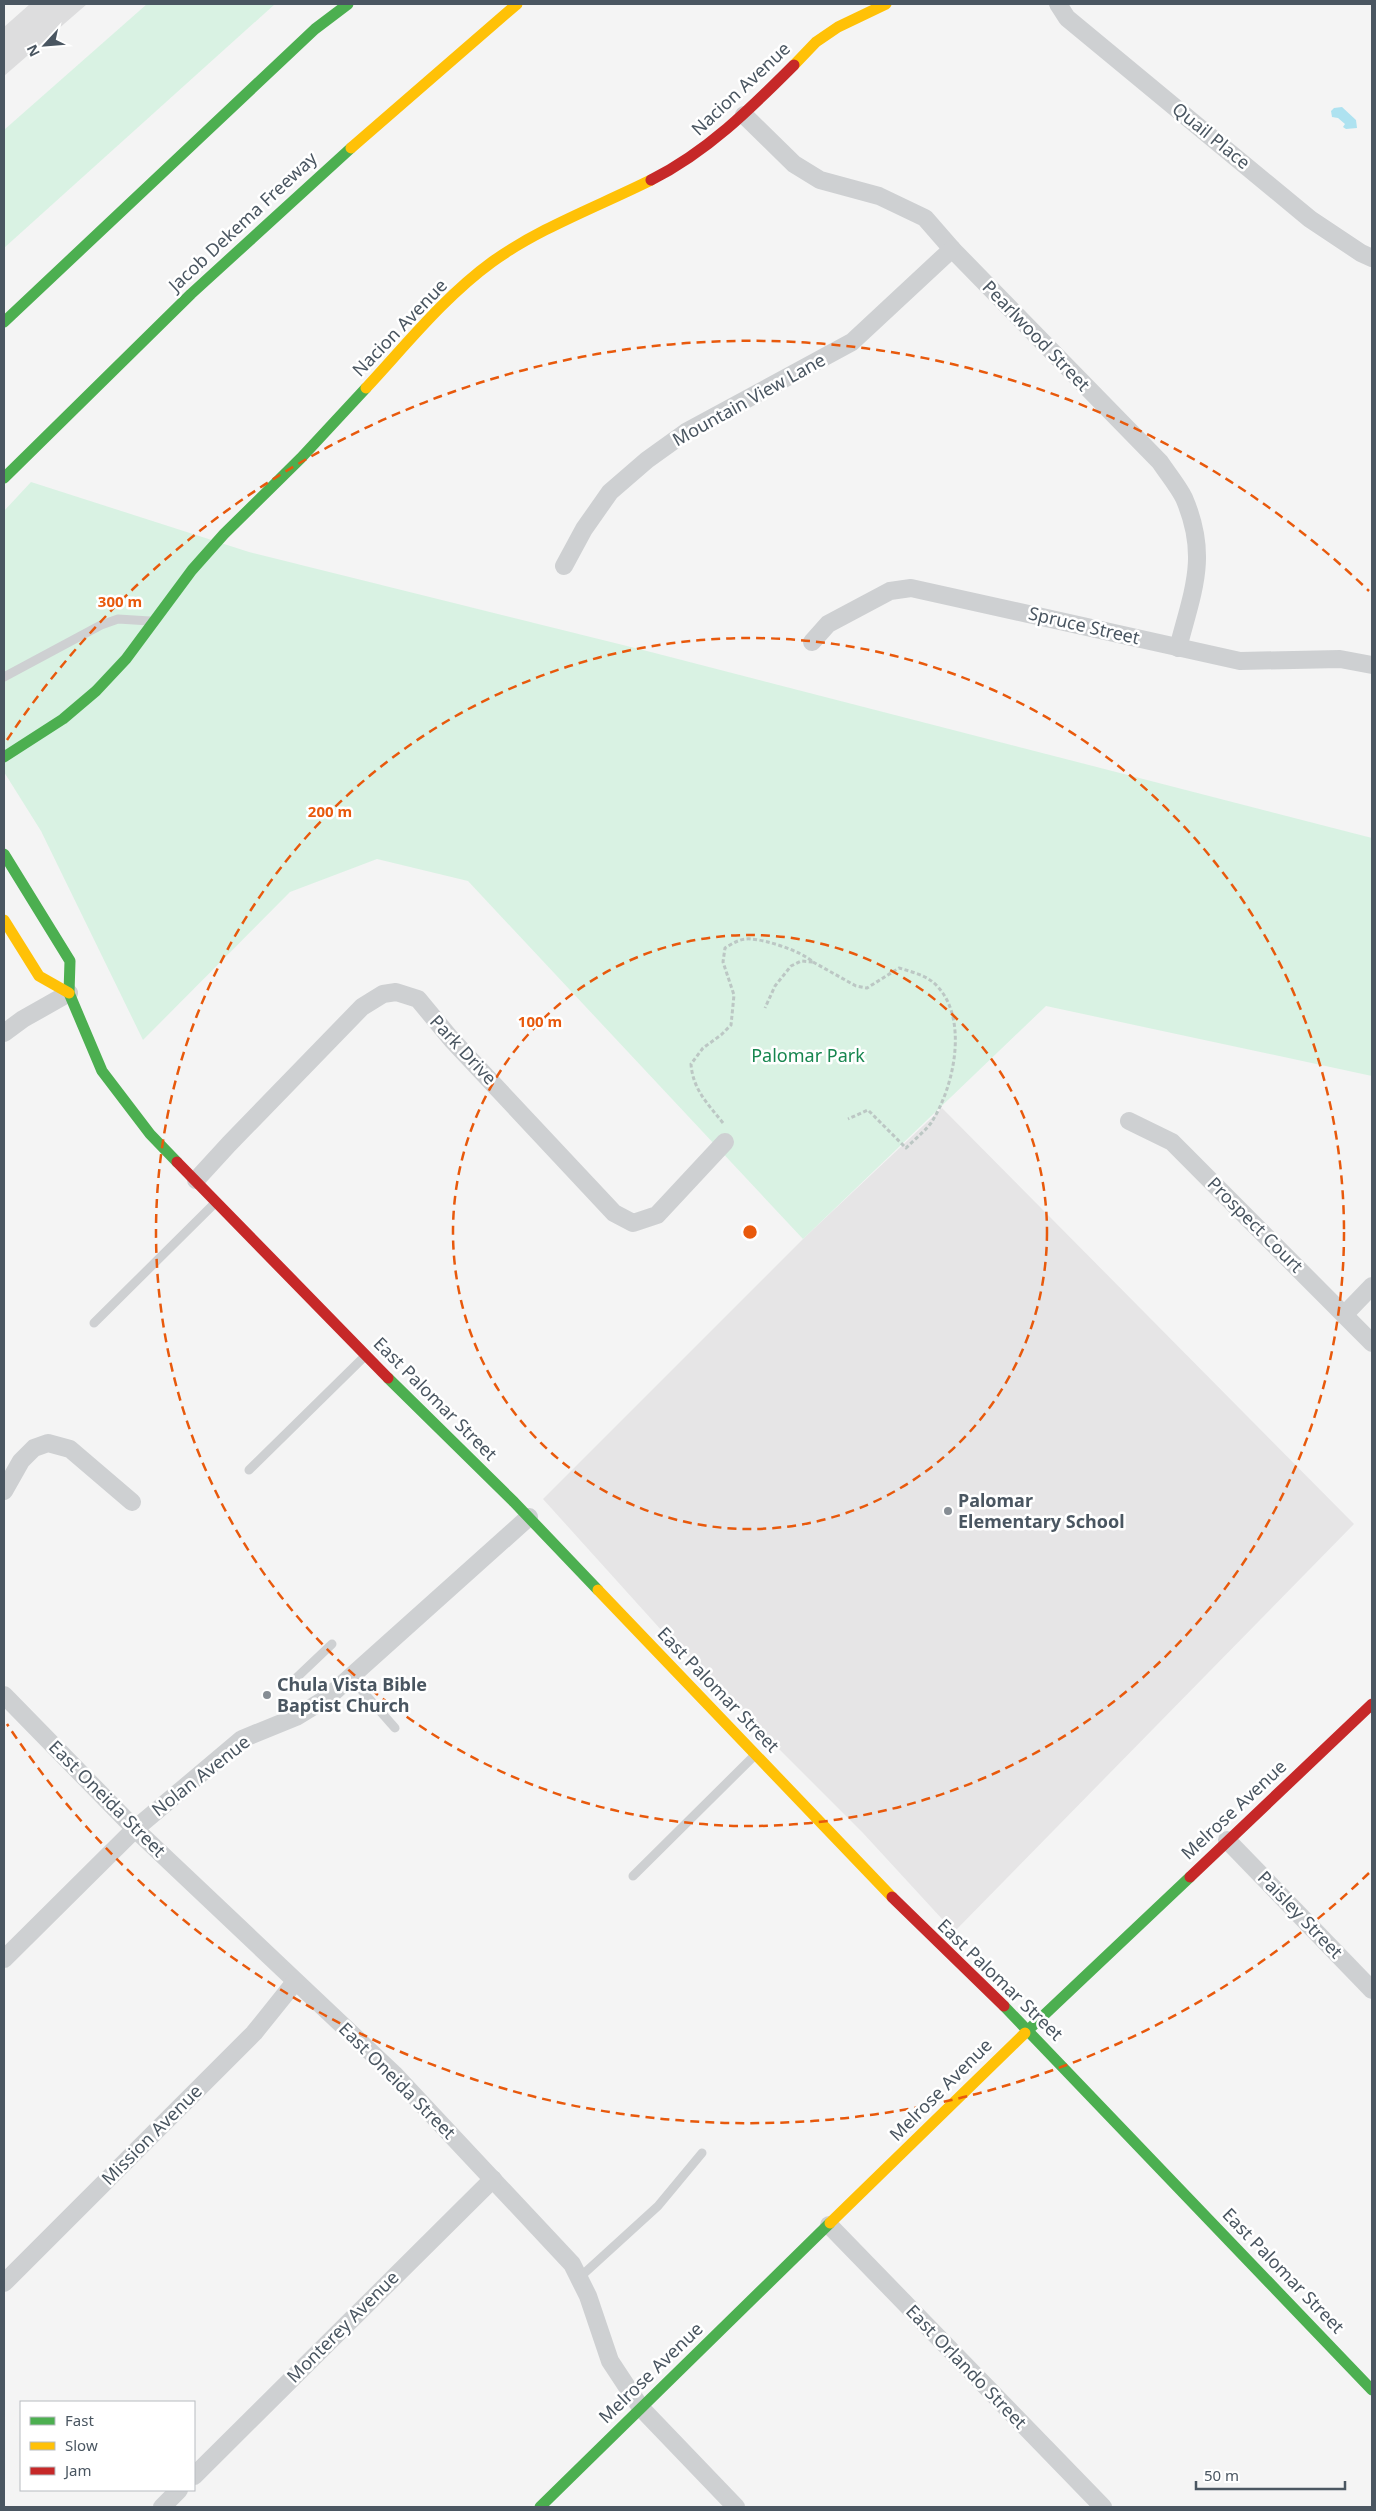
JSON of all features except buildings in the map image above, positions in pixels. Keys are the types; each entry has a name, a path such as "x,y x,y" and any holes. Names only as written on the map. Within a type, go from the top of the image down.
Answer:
{"main road":[{"path":"4,322 315,30 348,4"},
{"name":"Jacob Dekema Freeway","path":"4,478 106,373 374,125 517,4"},
{"name":"Nacion Avenue","path":"4,758 55,725 96,691 126,659 192,570 224,534 301,458 444,303 502,255 537,234 598,207 674,169 704,149 744,115 816,42 838,27 886,4"},
{"name":"East Palomar Street","path":"4,854 70,961 69,993 102,1071 150,1134 366,1355 529,1517 916,1922 1028,2030 1372,2390"},
{"path":"4,920 39,976 69,993"},
{"name":"Melrose Avenue","path":"540,2507 1028,2030 1372,1704"}],"street":[{"name":"Quail Place","path":"1058,4 1067,18 1310,219 1361,253 1372,258"},
{"name":"Pearlwood Street","path":"744,115 801,168 820,180 879,196 925,218 952,249 1160,462 1183,497 1198,545 1198,570 1178,648"},
{"name":"Mountain View Lane","path":"564,566 584,529 610,492 647,460 686,432 852,342 952,249"},
{"name":"Spruce Street","path":"812,642 828,624 890,591 911,588 1178,648 1240,660 1340,659 1372,665"},
{"name":"Park Drive","path":"196,1180 228,1144 362,1007 383,994 396,992 418,999 452,1040 614,1213 633,1222 657,1215 724,1142"},
{"path":"4,1033 23,1019 69,993"},
{"name":"Prospect Court","path":"1129,1121 1172,1142 1372,1343"},
{"path":"1345,1314 1372,1286"},
{"path":"4,1491 21,1461 34,1448 48,1444 70,1449 132,1502"},
{"name":"Nolan Avenue","path":"4,1959 135,1829 242,1739 296,1718 326,1698 529,1517"},
{"name":"East Oneida Street","path":"4,1695 135,1829 394,2074 572,2264 588,2296 610,2361 640,2408 736,2507"},
{"name":"Paisley Street","path":"1227,1840 1372,1990"},
{"name":"Mission Avenue","path":"4,2283 254,2034 295,1982"},
{"name":"Monterey Avenue","path":"195,2475 493,2179"},
{"name":"East Orlando Street","path":"829,2225 1103,2507"},
{"path":"162,2507 178,2491"}],"lane":[{"path":"4,677 101,624 118,619 155,622"},
{"path":"94,1323 217,1201"},
{"path":"249,1470 366,1355"},
{"path":"292,1682 332,1644"},
{"path":"350,1677 395,1728"},
{"path":"634,1876 755,1754"},
{"path":"579,2278 658,2206 702,2153"}],"path":[{"path":"724,1125 703,1101 692,1078 691,1064 703,1048 722,1036 731,1025 734,995 724,962 725,948 735,942 750,939 806,956 813,962 856,986 867,988 899,968 920,974 936,984 946,997 956,1026 947,1090 930,1124 906,1148 868,1110 848,1119"},
{"path":"765,1008 769,1004 775,986 791,966 801,961 813,962"}],"shaded area":[{"name":"Palomar Elementary School","path":"942,1108 1354,1524 954,1932 863,1833 672,1642 543,1499 803,1239"}],"green space":[{"path":"147,4 275,4 4,248 4,130"},
{"name":"Palomar Park","path":"31,482 249,552 647,651 1372,838 1372,1076 1046,1006 803,1239 468,881 377,859 290,892 143,1040 41,831 4,772 4,511"}],"water":[{"path":"1342,107 1356,120 1357,128 1346,129 1343,127 1345,124 1338,118 1332,117 1331,111 1334,108"}],"traffic: fast":[{"path":"4,322 315,29 348,4"},
{"path":"4,478 191,294 351,148"},
{"path":"4,757 63,719 96,691 126,659 192,570 224,534 301,458 366,388"},
{"path":"4,854 70,961 69,993 102,1071 150,1134 177,1162"},
{"path":"388,1378 514,1502 598,1590"},
{"path":"1025,2033 1190,1877"},
{"path":"1004,2006 1372,2390"},
{"path":"540,2507 830,2223"}],"traffic: slow":[{"path":"351,148 517,4"},
{"path":"794,65 816,42 838,27 886,4"},
{"path":"366,388 442,306 492,262 529,238 651,180"},
{"path":"4,920 39,976 69,993"},
{"path":"598,1590 892,1897"},
{"path":"830,2223 1025,2033"}],"traffic: jam":[{"path":"651,180 709,143 761,98 794,65"},
{"path":"177,1162 388,1378"},
{"path":"1190,1877 1372,1704"},
{"path":"892,1897 1004,2006"}],"place":[{"name":"Palomar Elementary School","path":"948,1511"},
{"name":"Chula Vista Bible Baptist Church","path":"267,1695"}]}
